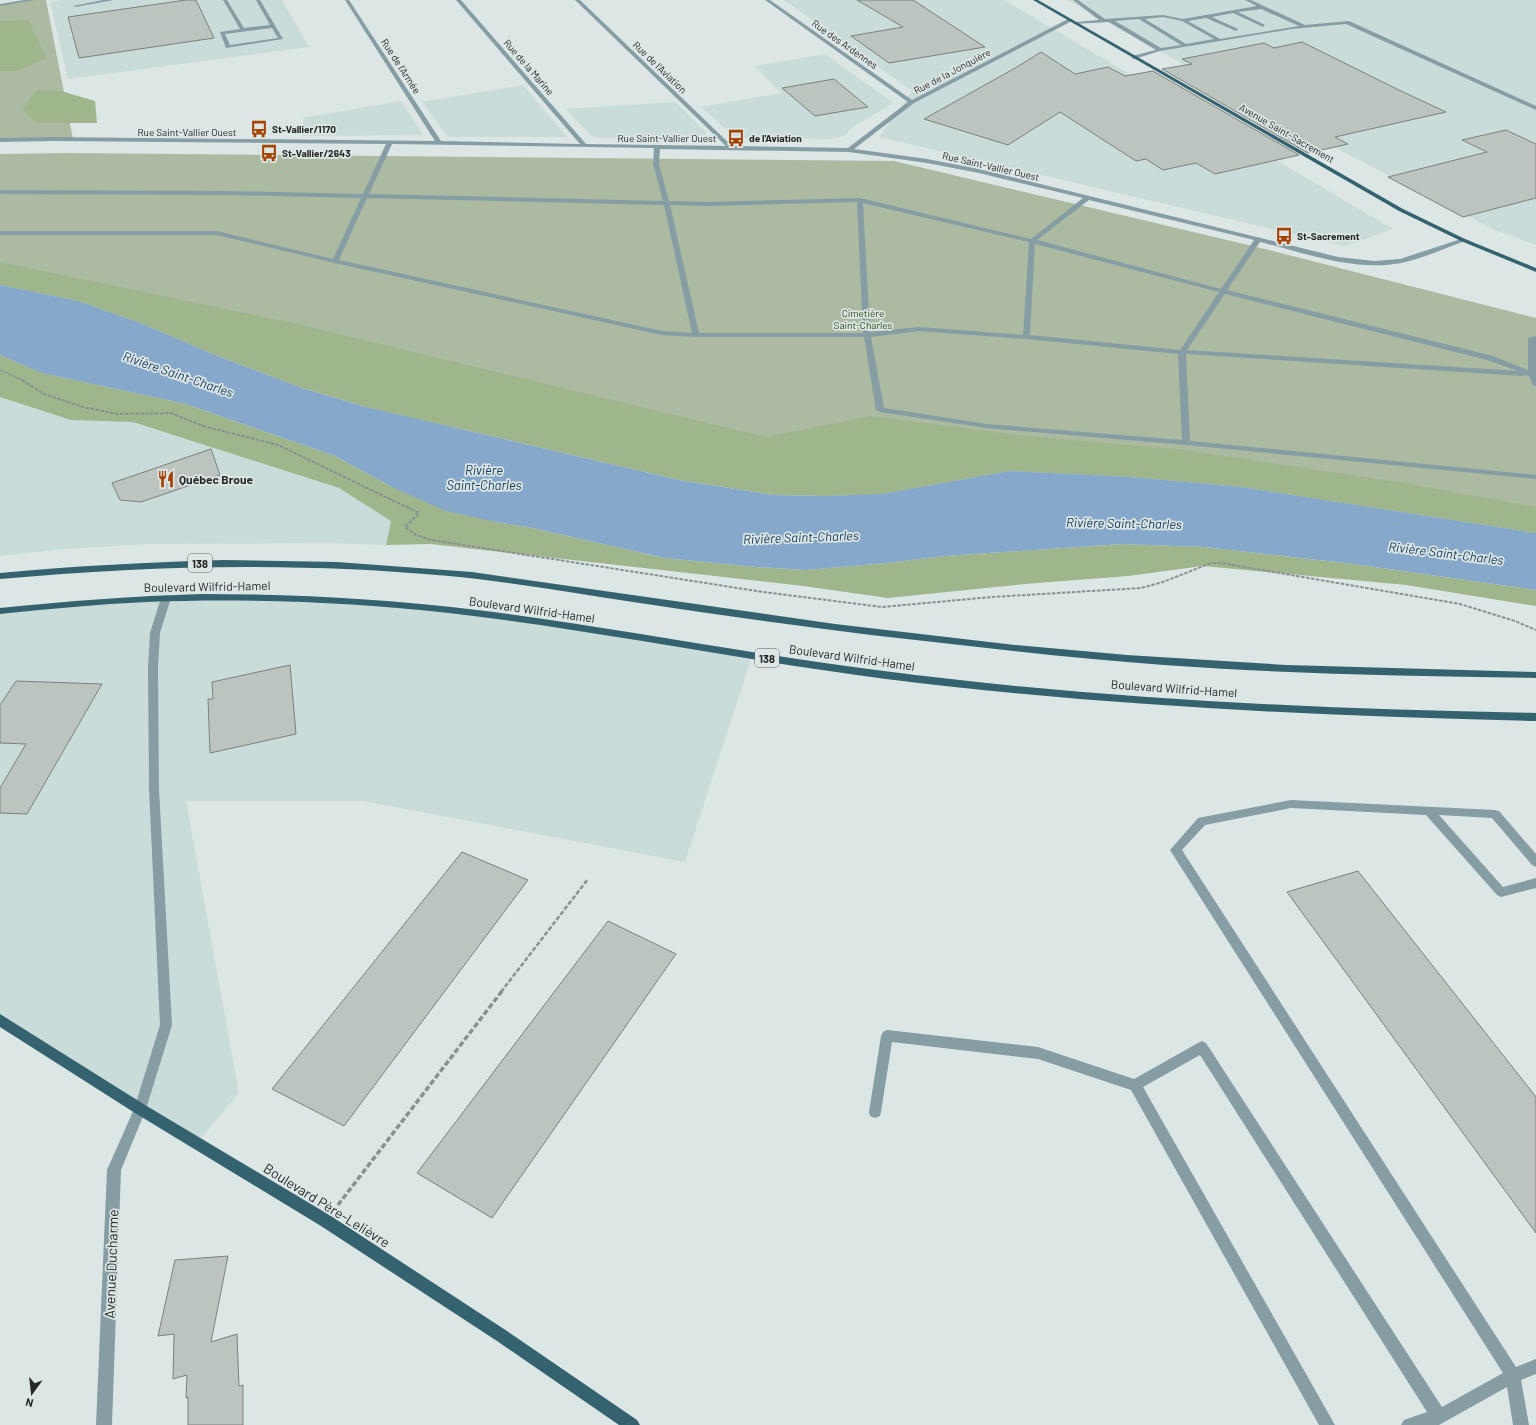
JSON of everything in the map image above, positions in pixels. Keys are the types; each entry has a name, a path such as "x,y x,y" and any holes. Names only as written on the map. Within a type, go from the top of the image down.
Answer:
{"main road":[{"name":"Avenue Saint-Sacrement","path":"1035,0 1401,210 1463,240 1536,270"},
{"name":"Boulevard Wilfrid-Hamel","path":"0,576 136,565 304,563 377,566 499,578 774,619 881,633 1066,652 1217,665 1416,673 1536,675"},
{"name":"Boulevard Wilfrid-Hamel","path":"0,611 64,604 166,598 262,598 341,601 420,607 511,618 752,656 902,676 1052,692 1212,705 1306,710 1536,717"},
{"name":"Boulevard Père-Lelièvre","path":"0,1020 140,1109 326,1221 502,1336 632,1425"}],"street":[{"path":"0,5 33,0"},
{"path":"75,6 112,0"},
{"path":"225,0 243,30"},
{"path":"258,0 273,26 281,40 228,46 222,33 273,26"},
{"name":"Rue de l'Armée","path":"347,0 439,143"},
{"name":"Rue de la Marine","path":"458,0 585,146"},
{"name":"Rue de l'Aviation","path":"577,0 730,147"},
{"name":"Rue des Ardennes","path":"767,0 912,102"},
{"path":"1076,0 1106,20 1160,50"},
{"path":"1247,0 1306,27"},
{"path":"1183,20 1262,7"},
{"path":"1234,12 1263,26"},
{"path":"1072,22 1163,16 1183,20 1219,40"},
{"path":"1207,16 1236,30"},
{"path":"1140,18 1186,46"},
{"name":"Rue de la Jonquière","path":"850,150 912,102 1072,22"},
{"path":"1134,57 1160,50 1219,40 1347,22 1536,108"},
{"name":"Rue Saint-Vallier Ouest","path":"0,140 60,139 390,142 850,150 935,162 979,171 1338,259 1374,263 1401,260 1463,240"},
{"path":"335,261 366,197 390,142"},
{"path":"657,147 656,164 667,204 696,335"},
{"path":"0,192 226,194 667,204 860,200 1032,241 1222,291 1490,358 1534,375"},
{"path":"1026,337 1032,241 1087,198"},
{"path":"860,200 867,335 880,410 987,426 1186,443 1536,477"},
{"path":"0,233 217,233 335,261 662,333 696,335 867,335 919,329 1026,337 1182,352 1534,375"},
{"path":"1186,443 1182,352 1258,240"},
{"path":"1536,338 1532,338 1534,375 1536,384"},
{"name":"Avenue Ducharme","path":"104,1425 114,1170 140,1109 166,1025 154,789 153,667 155,633 166,598"},
{"path":"1521,1425 1513,1376 1176,850 1202,821 1290,804 1495,814 1536,862"},
{"path":"1429,811 1501,892 1536,883"},
{"path":"875,1112 888,1036 1038,1053 1135,1085 1327,1425"},
{"path":"1135,1085 1202,1047 1439,1417"},
{"path":"1409,1425 1439,1417 1513,1376 1536,1366"}],"path":[{"path":"0,370 24,381 44,394 83,407 118,414 171,413 203,426 278,445 338,472 419,513 405,526 416,535 430,540 762,592 882,607 992,596 1141,588 1163,582 1211,563 1221,563 1460,604 1536,630"},
{"path":"326,1221 588,879"}],"shaded area":[{"path":"63,0 282,0 309,47 68,79 50,2"},
{"path":"784,0 1004,0 1393,229 1345,246 879,137 912,91"},
{"path":"1067,0 1536,0 1536,245 1495,230 1326,143"},
{"path":"825,54 891,101 892,104 854,126 844,136 832,139 739,138 734,136 701,107 782,93 754,66"},
{"path":"523,85 567,137 451,137 447,136 422,102"},
{"path":"401,101 422,133 421,135 302,136 303,118"},
{"path":"675,102 707,133 705,135 700,138 597,138 591,136 566,109"},
{"path":"0,383 133,422 339,488 391,521 386,545 328,543 150,544 64,549 0,556"},
{"path":"262,598 420,607 752,656 685,862 363,801 186,801 239,1093 197,1143 0,1020 0,611 64,605"}],"green space":[{"path":"31,0 46,0 73,139 0,140 0,5"},
{"path":"29,20 46,58 17,71 0,71 0,21"},
{"path":"37,90 61,91 95,101 97,123 37,123 22,109"},
{"name":"Cimetière Saint-Charles","path":"68,153 894,161 1265,249 1536,318 1536,533 1241,487 1131,477 1010,471 882,494 823,496 431,423 366,407 215,355 143,324 78,301 0,285 0,154"},
{"path":"0,262 293,323 766,437 870,416 1026,436 1186,450 1404,483 1536,507 1536,533 1241,487 1131,477 1010,471 882,494 823,496 773,495 679,480 366,407 302,388 215,355 143,324 78,301 0,285"},
{"path":"0,355 43,373 186,404 335,456 394,488 496,522 528,527 665,558 756,567 806,570 945,556 1122,544 1204,547 1354,564 1536,590 1536,606 1406,585 1203,566 1128,576 1025,584 888,598 803,586 431,544 386,545 391,521 339,488 133,422 71,420 0,397"}],"water":[{"name":"Rivière Saint-Charles","path":"0,285 78,301 143,324 215,355 302,388 366,407 679,480 773,495 823,496 882,494 1010,471 1131,477 1241,487 1536,533 1536,590 1354,564 1204,547 1122,544 945,556 806,570 756,567 665,558 528,527 496,522 446,511 394,488 335,456 186,404 42,373 0,355"}],"building":[{"path":"186,0 196,0 214,38 79,58 68,17"},
{"path":"857,0 913,0 985,47 889,63 851,36 903,27"},
{"path":"1302,42 1446,112 1335,137 1348,144 1308,153 1162,69 1192,64 1182,59 1264,43 1274,48"},
{"path":"1041,52 1075,74 1108,67 1125,76 1153,71 1299,155 1215,174 1196,163 1163,170 1146,159 1136,161 1060,112 1008,145 924,119"},
{"path":"834,79 868,107 815,116 782,88"},
{"path":"1506,130 1536,144 1536,198 1463,217 1388,177 1487,152 1462,140"},
{"name":"Québec Broue","path":"211,449 220,475 141,502 120,500 112,483"},
{"path":"290,665 296,734 210,753 208,699 213,699 212,682"},
{"path":"16,681 102,684 27,814 0,813 0,788 26,744 0,743 0,705"},
{"path":"462,852 528,880 344,1126 272,1089"},
{"path":"1358,871 1536,1097 1536,1233 1287,892"},
{"path":"608,921 676,954 492,1218 417,1173"},
{"path":"228,1256 211,1342 237,1334 239,1386 243,1385 243,1425 188,1425 188,1397 186,1398 187,1375 173,1379 174,1334 158,1336 175,1260"}],"place":[{"name":"St-Vallier/1170","path":"259,129"},
{"name":"de l'Aviation","path":"736,138"},
{"name":"St-Vallier/2643","path":"269,153"},
{"name":"St-Sacrement","path":"1284,236"},
{"name":"Québec Broue","path":"166,479"}]}
